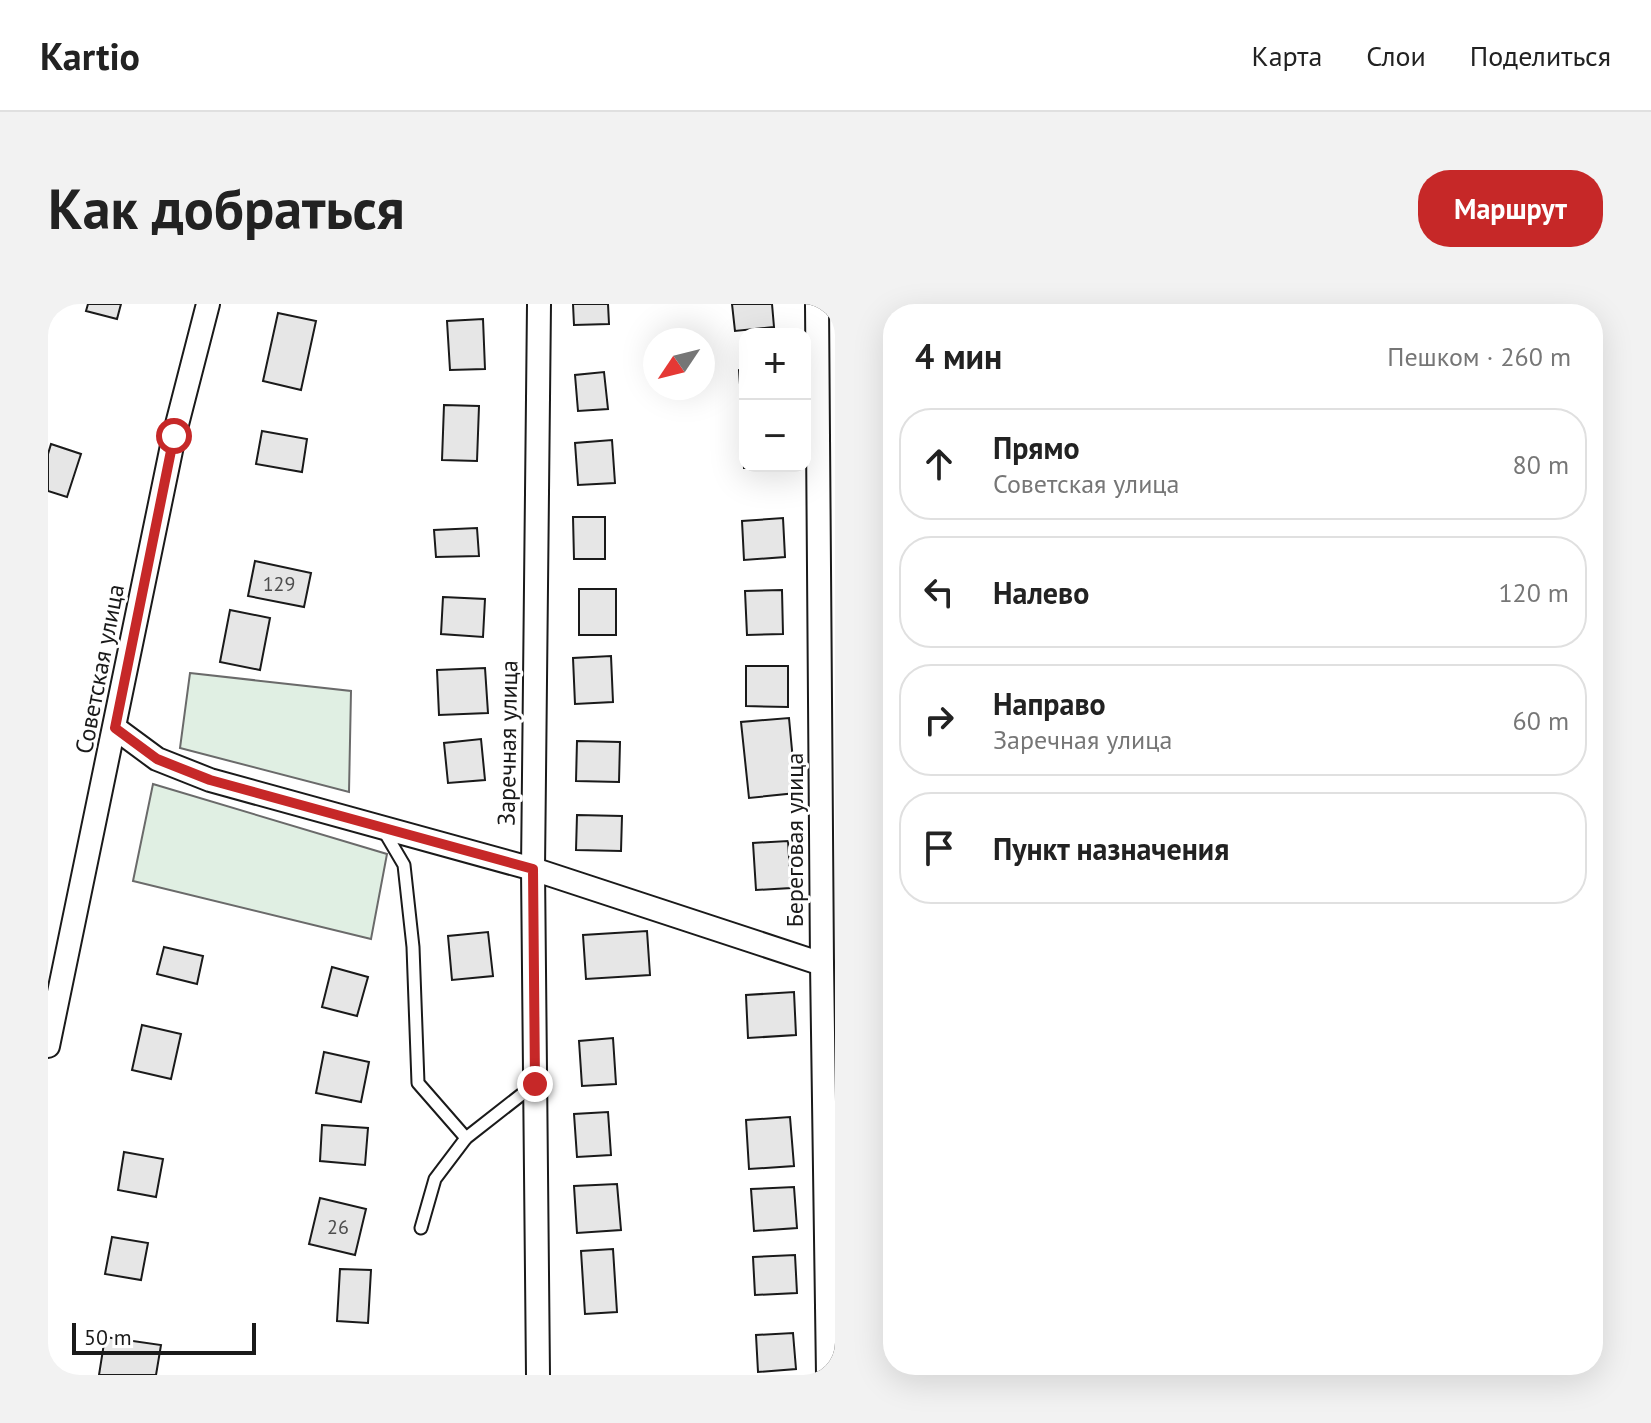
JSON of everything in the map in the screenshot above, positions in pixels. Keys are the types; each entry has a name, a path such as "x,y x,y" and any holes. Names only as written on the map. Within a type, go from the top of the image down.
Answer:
{"street":[{"name":"Советская улица","path":"48,1046 174,436 208,304"},
{"name":"Заречная улица","path":"538,1375 533,869 539,304"},
{"name":"Береговая улица","path":"817,304 828,1375"},
{"path":"115,728 157,759 210,780 533,869 822,964"}],"lane":[{"path":"382,827 404,865 413,947 418,1083 466,1138"},
{"path":"421,1228 435,1179 466,1138 535,1084"}],"green space":[{"path":"190,673 351,691 349,792 180,748"},
{"path":"153,784 387,854 371,939 133,881"}],"building":[{"path":"88,304 121,304 117,319 86,311"},
{"path":"573,304 608,304 609,324 574,325"},
{"path":"732,304 772,304 774,327 739,328 735,331"},
{"path":"278,313 316,321 301,390 263,381"},
{"path":"483,319 485,369 450,370 447,321"},
{"path":"604,372 608,409 578,411 575,375"},
{"path":"444,405 479,406 477,461 442,460"},
{"path":"262,431 307,439 302,472 256,464"},
{"path":"612,440 615,483 578,485 575,443"},
{"path":"51,444 81,454 67,497 48,491"},
{"path":"573,517 605,517 605,559 574,559"},
{"path":"783,518 785,557 744,560 742,521"},
{"path":"477,528 479,556 436,557 434,530"},
{"path":"255,561 311,573 304,607 248,596"},
{"path":"579,589 616,589 616,635 579,635"},
{"path":"782,590 783,634 747,635 745,591"},
{"path":"443,597 485,599 483,637 441,634"},
{"path":"230,610 270,618 260,670 220,662"},
{"path":"611,656 613,702 575,704 573,658"},
{"path":"746,666 788,666 788,707 746,706"},
{"path":"485,668 488,713 439,715 437,670"},
{"path":"789,718 796,793 749,798 741,722"},
{"path":"481,739 485,780 448,783 444,743"},
{"path":"577,741 620,742 619,782 576,781"},
{"path":"577,815 622,816 621,851 576,850"},
{"path":"788,841 791,888 756,890 753,843"},
{"path":"647,931 650,975 586,979 583,935"},
{"path":"488,932 493,976 452,980 448,936"},
{"path":"164,947 203,956 197,984 157,974"},
{"path":"332,967 368,977 357,1016 322,1007"},
{"path":"794,992 796,1035 748,1038 746,995"},
{"path":"142,1025 181,1034 171,1079 132,1070"},
{"path":"613,1038 616,1084 582,1086 579,1041"},
{"path":"324,1052 369,1062 361,1102 316,1093"},
{"path":"608,1112 611,1155 577,1157 574,1114"},
{"path":"790,1117 794,1166 749,1169 746,1120"},
{"path":"322,1125 368,1128 365,1165 320,1161"},
{"path":"124,1152 163,1159 156,1197 118,1190"},
{"path":"617,1184 621,1230 577,1233 574,1186"},
{"path":"794,1187 797,1228 754,1231 751,1189"},
{"path":"320,1198 366,1209 355,1255 309,1244"},
{"path":"112,1237 148,1243 141,1280 105,1274"},
{"path":"613,1249 617,1312 585,1314 581,1251"},
{"path":"795,1255 797,1293 755,1295 753,1257"},
{"path":"340,1269 371,1270 368,1323 337,1321"},
{"path":"793,1333 796,1369 758,1372 756,1335"},
{"path":"105,1337 161,1345 156,1375 99,1375"}],"route":[{"path":"174,436 115,728 157,759 210,780 533,869 535,1084"}]}
